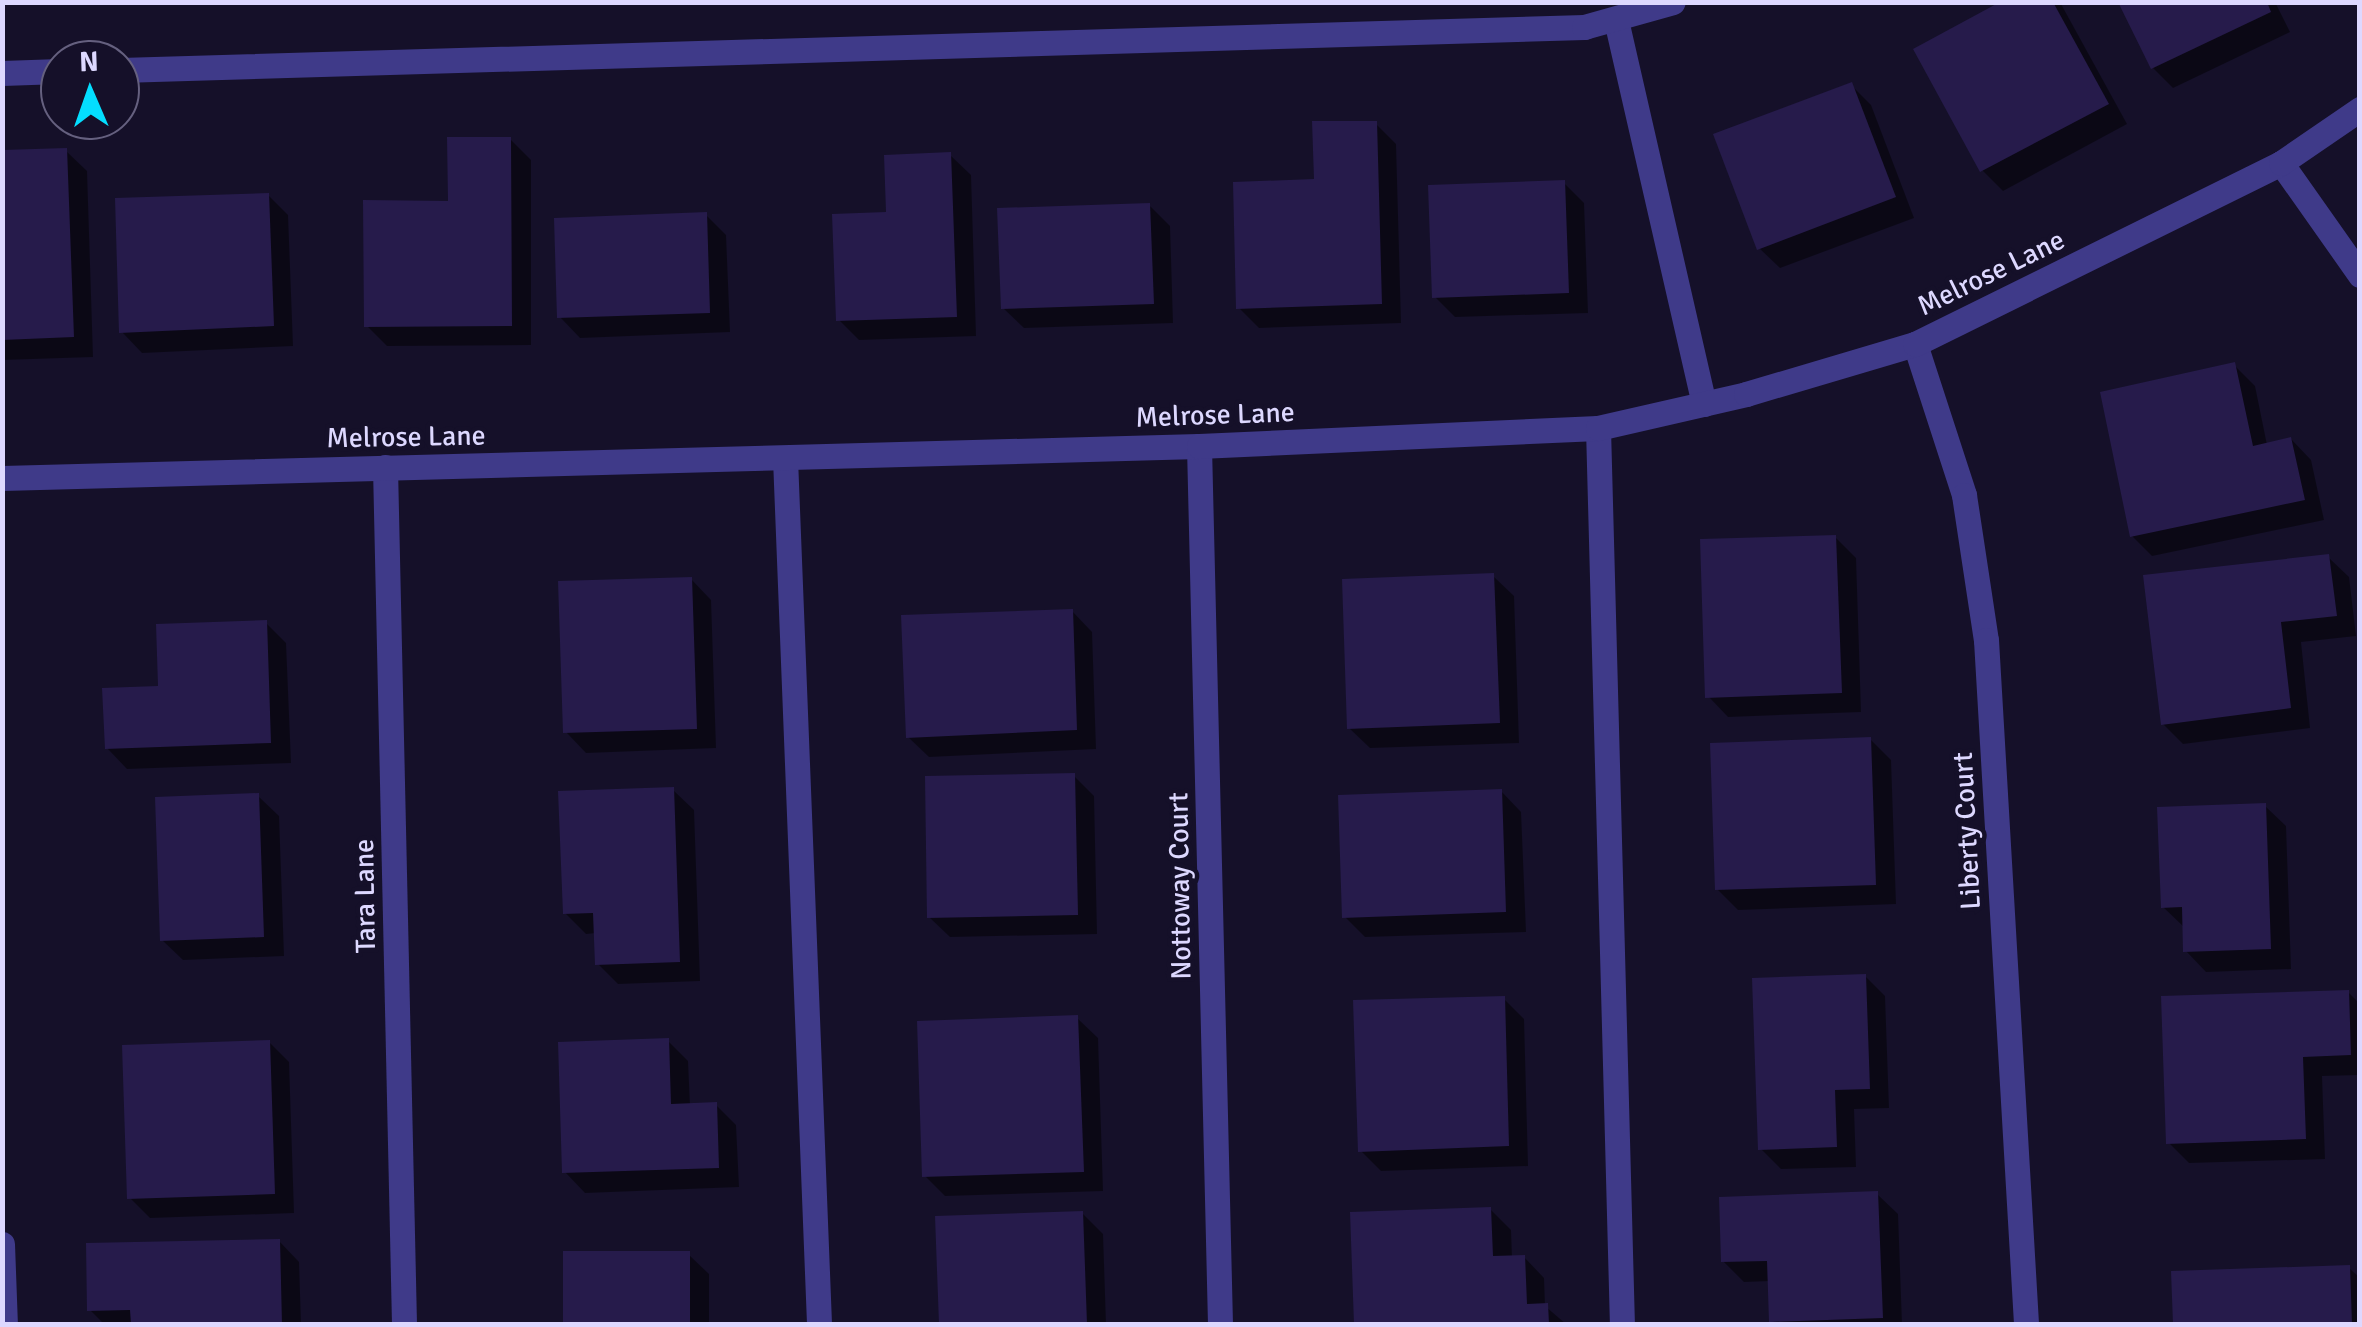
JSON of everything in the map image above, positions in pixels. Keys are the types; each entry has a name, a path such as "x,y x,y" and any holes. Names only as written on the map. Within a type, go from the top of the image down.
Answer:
{"street":[{"path":"140,69 1584,28 1672,2"},
{"path":"1616,20 1704,404"},
{"path":"2,73 40,72"},
{"name":"Melrose Lane","path":"2,478 1199,446 1598,428 1704,404 1916,344 2281,164 2360,109"},
{"path":"2281,164 2360,275"},
{"name":"Liberty Court","path":"1916,344 1964,495 1986,640 2026,1324"},
{"path":"1598,428 1622,1324"},
{"name":"Nottoway Court","path":"1199,446 1220,1324"},
{"path":"786,458 818,1324"},
{"name":"Tara Lane","path":"385,467 404,1324"},
{"path":"2,1244 5,1324"}],"building":[{"path":"2000,2 2053,2 2109,104 1980,172 1913,49"},
{"path":"2118,2 2267,2 2271,12 2151,69"},
{"path":"1852,82 1896,197 1757,250 1713,134"},
{"path":"1312,121 1377,121 1382,304 1236,309 1233,182 1314,179"},
{"path":"447,137 511,137 512,326 364,327 363,200 448,201"},
{"path":"67,148 74,337 2,340 2,150"},
{"path":"951,152 957,317 836,321 832,214 886,212 884,155"},
{"path":"1565,180 1569,293 1432,298 1428,185"},
{"path":"269,193 274,326 119,333 115,198"},
{"path":"1150,203 1154,304 1001,309 997,208"},
{"path":"707,212 710,313 557,318 554,218"},
{"path":"2235,362 2253,446 2291,437 2305,500 2130,537 2100,392"},
{"path":"1836,535 1842,693 1705,698 1700,539"},
{"path":"2329,554 2337,616 2281,622 2291,708 2161,725 2143,575"},
{"path":"1494,573 1500,723 1347,729 1342,579"},
{"path":"692,577 697,729 563,733 558,581"},
{"path":"1073,609 1077,730 906,738 901,615"},
{"path":"267,620 271,743 105,749 102,688 158,686 156,624"},
{"path":"1871,737 1876,885 1715,890 1710,743"},
{"path":"1075,773 1078,915 927,918 925,776"},
{"path":"674,787 680,962 595,965 593,913 563,914 558,791"},
{"path":"1502,789 1506,912 1342,918 1338,795"},
{"path":"259,793 264,937 160,941 155,797"},
{"path":"2266,803 2271,949 2183,952 2182,907 2161,908 2157,807"},
{"path":"1866,974 1870,1089 1835,1090 1837,1147 1758,1150 1752,978"},
{"path":"2349,990 2351,1055 2303,1057 2306,1139 2166,1144 2161,996"},
{"path":"1505,996 1509,1146 1358,1152 1353,1000"},
{"path":"1078,1015 1084,1172 922,1177 917,1021"},
{"path":"669,1038 671,1104 717,1102 719,1168 562,1173 558,1042"},
{"path":"270,1040 275,1194 127,1199 122,1045"},
{"path":"1878,1191 1883,1318 1769,1322 1767,1261 1721,1262 1719,1197"},
{"path":"1491,1207 1493,1256 1525,1255 1527,1304 1548,1303 1549,1324 1354,1324 1350,1212"},
{"path":"1083,1211 1087,1324 939,1324 935,1216"},
{"path":"280,1239 282,1324 131,1324 130,1310 87,1311 86,1243"},
{"path":"563,1251 690,1251 690,1324 563,1324"},
{"path":"2350,1265 2352,1324 2173,1324 2171,1271"}]}
